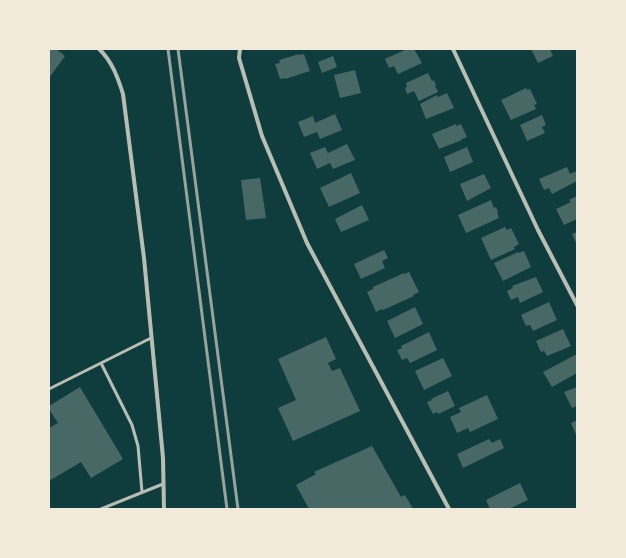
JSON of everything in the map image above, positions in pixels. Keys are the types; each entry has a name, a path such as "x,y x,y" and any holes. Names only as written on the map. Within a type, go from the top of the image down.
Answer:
{"street":[{"path":"99,49 109,60 115,71 123,94 144,258 163,458 164,509"},
{"path":"240,49 239,58 262,136 307,243 449,509"},
{"path":"453,49 538,230 577,305"}],"lane":[{"path":"49,389 151,338"},
{"path":"101,363 132,425 138,446 142,492"},
{"path":"101,509 163,484"}],"building":[{"path":"49,49 56,49 65,56 49,78"},
{"path":"407,49 414,49 422,63 398,74 394,66 389,68 385,59"},
{"path":"531,49 550,49 553,56 538,63"},
{"path":"304,54 310,71 285,79 280,79 275,64 280,63 279,60"},
{"path":"333,56 337,67 322,73 318,62"},
{"path":"355,70 361,93 340,98 334,75"},
{"path":"428,73 432,81 434,80 438,92 419,101 414,91 407,94 405,88 407,87 406,83"},
{"path":"526,88 527,90 530,89 537,104 534,105 536,109 511,120 501,100"},
{"path":"447,93 454,108 426,119 420,104 437,95 438,97"},
{"path":"335,114 342,130 320,139 317,132 304,137 298,122 313,116 315,123"},
{"path":"542,115 546,125 542,127 545,133 527,141 520,125"},
{"path":"456,124 456,126 461,124 467,137 439,149 432,134"},
{"path":"347,144 355,160 333,169 330,163 317,169 310,153 325,147 328,153"},
{"path":"467,147 473,162 450,172 444,157"},
{"path":"567,167 570,174 577,171 577,181 552,194 549,188 544,190 539,179"},
{"path":"351,173 360,193 329,207 320,188"},
{"path":"484,174 491,188 467,201 460,184"},
{"path":"260,178 266,218 246,220 241,180"},
{"path":"577,196 577,219 564,225 556,209 571,202 569,200"},
{"path":"491,200 494,208 496,207 499,218 466,233 458,215"},
{"path":"362,205 369,220 341,232 335,219"},
{"path":"505,227 507,230 511,228 519,244 514,247 515,249 491,260 481,238"},
{"path":"577,232 577,245 572,234"},
{"path":"384,250 388,258 382,261 385,268 361,279 354,264"},
{"path":"524,251 531,267 503,281 494,263 518,252"},
{"path":"409,272 419,292 413,295 414,296 376,312 367,292 373,289 373,287"},
{"path":"536,277 543,292 520,303 518,297 511,300 507,291 513,288 512,286"},
{"path":"549,302 557,320 533,331 530,325 526,326 521,315"},
{"path":"415,307 423,324 395,338 387,321"},
{"path":"563,329 571,346 547,356 544,351 541,352 536,341"},
{"path":"429,332 437,350 410,363 407,358 402,360 397,350 402,348 401,346"},
{"path":"326,337 336,359 328,363 332,371 340,368 360,411 293,441 278,408 296,400 278,359"},
{"path":"577,354 577,373 552,387 543,372"},
{"path":"443,358 452,376 424,390 415,371"},
{"path":"80,387 123,459 91,478 81,462 49,481 49,428 58,423 49,409 49,406"},
{"path":"577,387 577,406 572,408 564,392"},
{"path":"448,391 455,406 438,414 437,412 433,414 427,402"},
{"path":"487,395 498,419 470,432 468,428 457,433 450,417 461,412 459,408"},
{"path":"577,420 577,437 571,423"},
{"path":"489,439 492,443 500,439 504,448 463,468 457,454"},
{"path":"372,446 401,497 405,495 413,509 309,509 296,485 316,474 314,472"},
{"path":"520,483 528,500 509,509 490,509 486,500"}],"railway":[{"path":"168,49 227,509"},
{"path":"178,49 238,509"}]}
